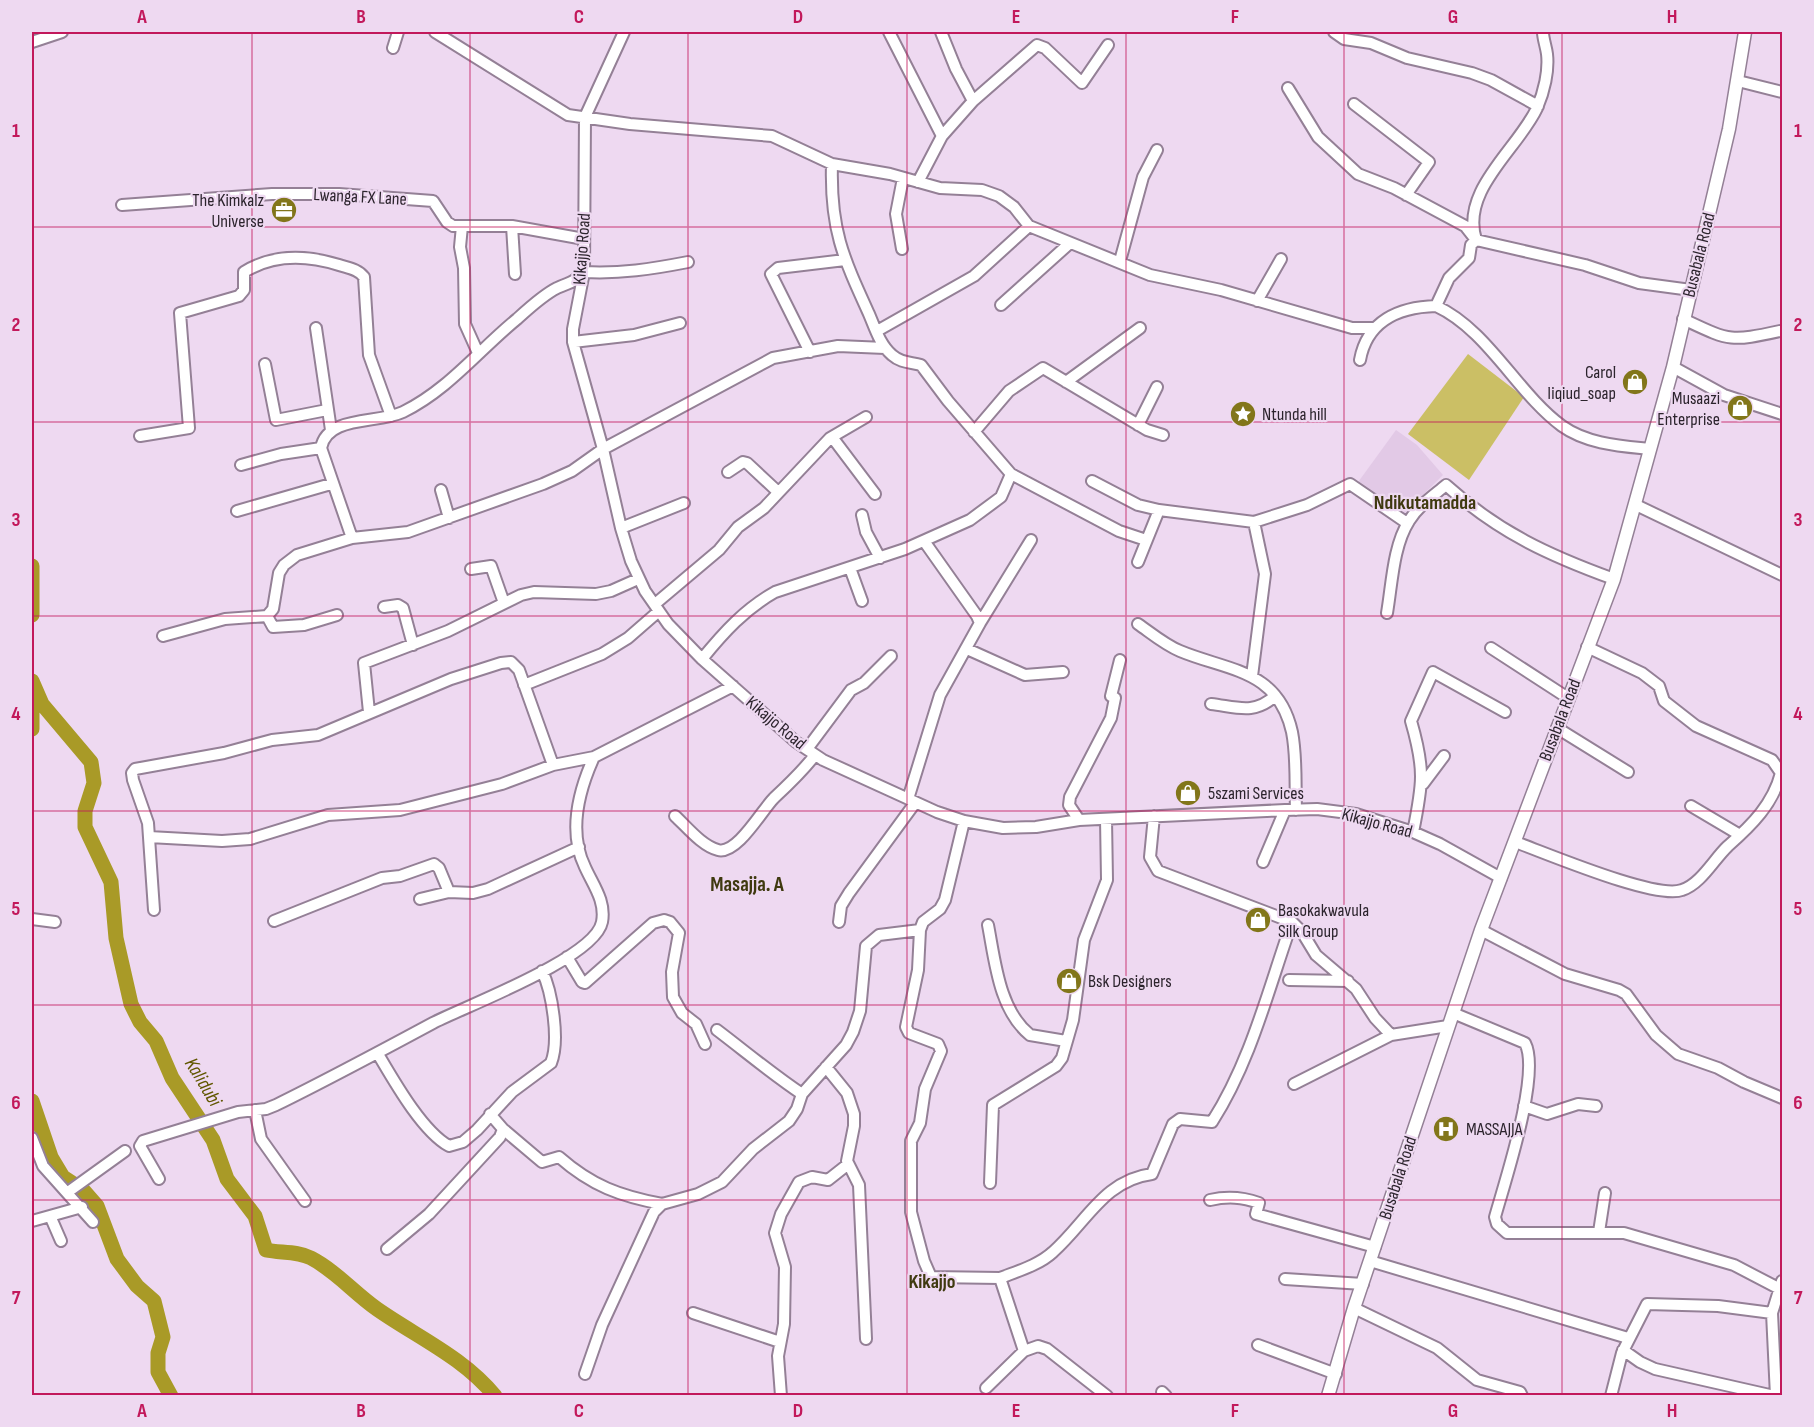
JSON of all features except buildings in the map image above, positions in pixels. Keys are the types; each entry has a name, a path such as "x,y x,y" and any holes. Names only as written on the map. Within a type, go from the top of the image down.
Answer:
{"street":[{"path":"32,42 62,32"},
{"path":"393,48 398,32"},
{"path":"435,32 540,100 568,115 630,124 765,135 782,139 832,164 940,188 982,190 999,196 1014,207 1029,226 1150,275 1257,301 1352,328 1373,328 1410,309 1436,306 1468,330 1502,362 1563,427 1601,442 1650,449"},
{"name":"Kikajjo Road","path":"624,32 585,117 584,272 573,328 573,342 603,449 621,528 638,579 657,608 702,659 811,752 911,801 964,821 1003,828 1079,820 1290,810 1356,814 1413,832 1440,844 1501,878"},
{"path":"889,32 942,136"},
{"path":"941,32 956,69 973,100"},
{"path":"1334,32 1344,39 1371,43 1407,58 1472,73 1538,106"},
{"path":"1476,240 1471,226 1479,198 1538,106 1547,63 1543,32"},
{"name":"Busabala Road","path":"1328,1395 1354,1308 1481,930 1614,579 1673,367 1738,81 1745,32"},
{"path":"918,182 942,136 973,100 1037,45 1046,48 1082,83 1108,45"},
{"path":"1738,81 1782,92"},
{"path":"1288,88 1318,136 1358,174 1406,195 1465,226 1476,240 1585,265 1639,283 1691,290"},
{"path":"1354,104 1429,162 1406,195"},
{"path":"1120,261 1143,177 1157,150"},
{"path":"832,164 831,200 835,228 845,260 885,348 902,362 921,365 1011,474 1119,531 1146,540"},
{"path":"902,249 896,214 903,178"},
{"name":"Lwanga FX Lane","path":"122,205 272,194 339,194 433,201 447,222 462,226"},
{"path":"478,353 465,324 464,268 460,247 462,226 512,226 584,239"},
{"path":"512,226 515,274"},
{"path":"877,331 974,276 1029,226"},
{"path":"1436,306 1449,278 1469,258 1471,245 1476,240"},
{"path":"1000,305 1070,243"},
{"path":"140,436 188,429 190,426 180,314 239,296 244,290 244,272 262,264 308,256 356,270 364,277 369,355 391,416"},
{"path":"1257,301 1281,259"},
{"path":"810,352 771,274 778,268 845,260"},
{"path":"352,538 331,484 321,448 323,438 331,430 346,424 391,416 433,395 518,318 558,288 570,285 584,272 615,274 688,262"},
{"path":"1683,319 1726,339 1740,340 1780,331"},
{"path":"573,342 634,335 680,323"},
{"path":"316,328 331,430"},
{"path":"1066,382 1126,341 1140,328"},
{"path":"1360,360 1366,339 1373,328"},
{"path":"164,636 225,619 267,616 273,609 276,584 284,565 297,555 352,538 408,532 503,500 572,471 603,449 773,358 838,346 885,348"},
{"path":"265,364 276,420 327,410"},
{"path":"1673,367 1724,395 1782,414"},
{"path":"974,432 1009,391 1043,368 1138,425 1163,435"},
{"path":"1138,425 1157,387"},
{"path":"524,686 602,654 628,638 718,550 738,527 764,508 777,491 832,437 866,417"},
{"path":"832,437 875,494"},
{"path":"241,465 281,454 321,448"},
{"path":"728,472 743,462 747,463 777,491"},
{"path":"702,659 727,628 758,602 775,592 880,558 924,541 969,520 1001,497 1011,474"},
{"path":"1092,481 1138,505 1159,510 1254,522 1307,505 1350,484 1407,523"},
{"path":"237,511 331,484"},
{"path":"1387,613 1401,538 1407,523 1425,502 1446,484 1469,506 1515,536 1553,557 1614,579"},
{"path":"441,490 449,518"},
{"path":"621,528 684,503"},
{"path":"1636,505 1782,575"},
{"path":"1138,562 1159,510"},
{"path":"862,515 866,532 880,558"},
{"path":"1252,676 1265,574 1254,522"},
{"path":"839,922 841,906 911,801 940,695 980,623 1031,540"},
{"path":"924,541 977,615 980,623"},
{"path":"471,569 491,566 504,603"},
{"path":"850,568 862,601"},
{"path":"369,712 364,663 448,631 504,603 534,592 569,594 611,591 638,579"},
{"path":"384,607 398,605 403,608 413,645"},
{"path":"267,616 273,627 304,625 338,615"},
{"path":"1138,624 1178,651 1233,667 1252,676 1275,696 1286,713 1294,746 1290,810 1263,862"},
{"path":"1515,842 1639,886 1671,892 1683,890 1696,881 1715,858 1755,823 1775,790 1781,773 1778,765 1772,760 1696,726 1664,701 1659,686 1642,673 1587,647"},
{"path":"1491,648 1568,698"},
{"path":"967,649 1025,675 1063,672"},
{"path":"675,816 707,845 717,850 730,849 749,831 775,797 798,777 811,752 851,690 864,683 891,656"},
{"path":"1079,820 1069,805 1070,797 1111,718 1115,698 1111,696 1120,660"},
{"path":"154,910 145,813 132,773 135,769 224,753 272,740 318,735 344,726 369,712 501,663 511,662 515,665 524,686 553,765"},
{"path":"1413,832 1423,784 1420,752 1411,721 1432,672 1505,712"},
{"path":"148,837 222,842 250,839 328,815 400,810 502,784 553,765 594,757 733,686"},
{"path":"1211,704 1254,709 1265,705 1275,696"},
{"path":"1557,728 1628,772"},
{"path":"1423,784 1444,756"},
{"path":"159,1179 142,1151 141,1142 246,1110 276,1105 434,1023 520,985 567,957 596,935 603,918 602,902 583,864 579,847 578,800 594,757"},
{"path":"1690,806 1740,835"},
{"path":"1154,816 1150,857 1158,871 1292,922 1302,932 1316,955 1348,981 1391,1035"},
{"path":"990,1183 993,1105 1059,1064 1073,1020 1084,940 1107,880 1106,819"},
{"path":"964,821 945,900 940,909 923,922 920,930 918,970 907,1031 933,1041 941,1047 925,1089 920,1123 911,1141 911,1212 931,1277 1000,1278 1037,1263 1052,1254 1077,1228 1095,1202 1128,1182 1152,1174 1173,1124 1180,1119 1212,1122 1255,1037 1267,992 1292,922"},
{"path":"420,899 449,892 473,893 500,885 579,847"},
{"path":"274,921 382,878 400,876 434,864 439,868 449,892"},
{"path":"32,919 55,922"},
{"path":"567,957 582,982 585,983 653,923 664,920 670,922 679,933 672,972 673,997 682,1012 696,1024 705,1044"},
{"path":"988,925 999,982 1014,1016 1030,1035 1066,1041"},
{"path":"490,1114 503,1129 542,1162 559,1157 594,1183 624,1197 662,1204 698,1194 722,1182 753,1149 789,1121 797,1109 802,1094 846,1045 858,1021 866,946 879,935 920,930"},
{"path":"1481,930 1557,971 1619,990 1626,994 1662,1041 1678,1054 1718,1068 1782,1098"},
{"path":"378,1054 422,1120 449,1146 463,1142 512,1092 545,1070 554,1055 551,1003 542,971"},
{"path":"1289,980 1348,981"},
{"path":"1453,1013 1525,1043 1531,1053 1524,1106 1495,1217 1497,1224 1507,1233 1599,1232 1644,1237 1723,1262 1781,1285 1772,1313 1777,1334 1775,1395 1655,1369 1623,1350"},
{"path":"1294,1084 1391,1035 1448,1026"},
{"path":"717,1030 754,1058 763,1069 802,1094"},
{"path":"781,1395 778,1356 784,1324 785,1267 774,1233 781,1214 799,1182 812,1177 832,1179 847,1165 854,1126 854,1114 847,1094 826,1067"},
{"path":"1524,1106 1547,1114 1578,1104 1596,1106"},
{"path":"255,1110 261,1139 305,1201"},
{"path":"387,1249 429,1214 500,1137 503,1129"},
{"path":"32,1138 43,1166 73,1188 82,1207 93,1222"},
{"path":"73,1188 125,1151"},
{"path":"847,1165 857,1180 860,1194 866,1339"},
{"path":"1599,1232 1605,1193"},
{"path":"1210,1200 1228,1196 1246,1198 1259,1203 1256,1214 1375,1247"},
{"path":"585,1374 602,1325 644,1229 654,1212 662,1204"},
{"path":"32,1221 51,1218 82,1207"},
{"path":"51,1218 61,1241"},
{"path":"1370,1261 1628,1338"},
{"path":"1000,1278 1024,1351"},
{"path":"1285,1280 1363,1284"},
{"path":"1611,1395 1623,1350 1647,1304 1708,1305 1772,1313"},
{"path":"1354,1308 1437,1348 1477,1380 1520,1392 1522,1395"},
{"path":"693,1313 780,1342"},
{"path":"1258,1345 1336,1374"},
{"path":"986,1388 1024,1351 1038,1346 1047,1349 1107,1395"}],"shaded area":[{"path":"1468,354 1524,397 1469,480 1408,434"},
{"path":"1396,430 1417,445 1443,475 1402,516 1356,485"}],"waterway":[{"name":"Kalidubi","path":"32,566 32,615"},
{"name":"Kalidubi","path":"32,681 42,704 91,762 94,783 85,811 85,827 111,882 116,938 131,1004 140,1022 156,1041 172,1078 213,1140 227,1179 255,1216 266,1250 300,1254 320,1263 377,1309 469,1370 495,1396"},
{"name":"Kalidubi","path":"32,688 32,729"},
{"name":"Kalidubi","path":"32,1101 51,1157 63,1177 83,1190 97,1206 117,1259 137,1286 154,1301 163,1337 158,1353 158,1372 171,1396"}],"place":[{"name":"The Kimkalz Universe","path":"284,210"},
{"name":"Carol liqiud_soap","path":"1635,382"},
{"name":"Musaazi Enterprise","path":"1740,408"},
{"name":"Ntunda hill","path":"1243,414"},
{"name":"5szami Services","path":"1188,793"},
{"name":"Basokakwavula Silk Group","path":"1258,920"},
{"name":"Bsk Designers","path":"1069,981"},
{"name":"MASSAJJA","path":"1446,1129"}],"district":[{"name":"Ndikutamadda","path":"1425,503"},
{"name":"Masajja. A","path":"747,884"},
{"name":"Kikajjo","path":"932,1282"}]}
